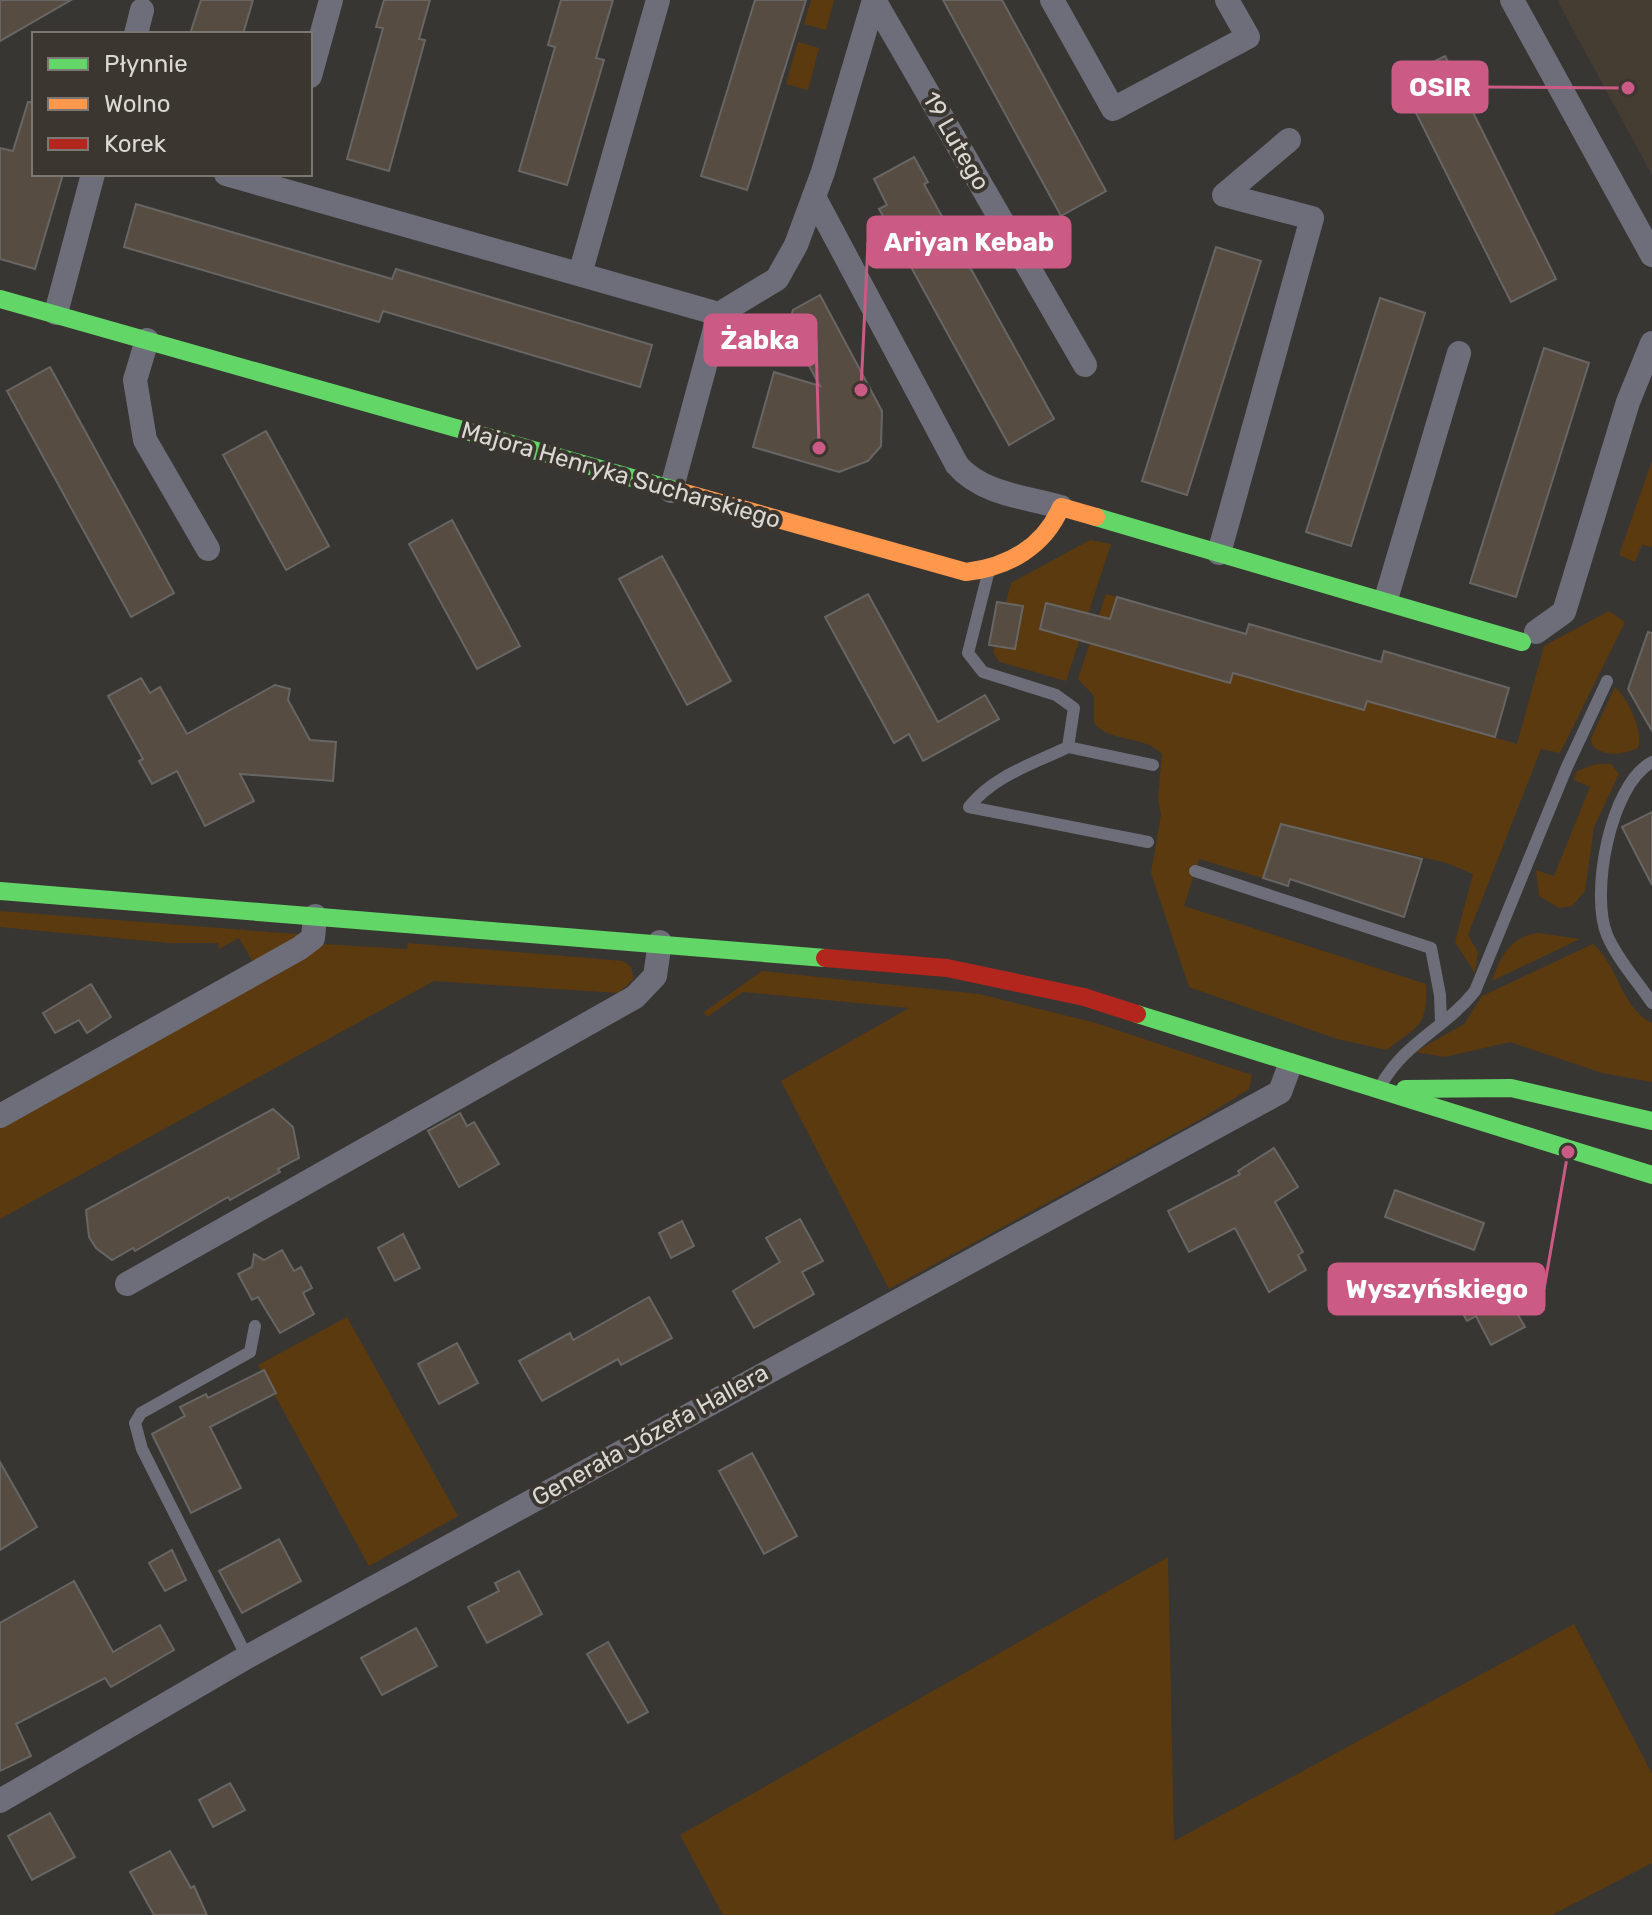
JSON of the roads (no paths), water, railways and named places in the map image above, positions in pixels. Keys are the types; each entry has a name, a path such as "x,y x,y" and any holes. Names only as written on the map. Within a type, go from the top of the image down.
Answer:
{"main road":[{"name":"Majora Henryka Sucharskiego","path":"0,299 941,566 966,572 989,569"},
{"path":"989,569 1048,534 1061,507 1529,637"},
{"path":"0,891 660,942 947,968 1084,997 1290,1065 1378,1089 1568,1152 1652,1175"},
{"path":"1378,1089 1511,1088 1652,1121"}],"street":[{"path":"312,69 331,0"},
{"path":"580,274 658,0"},
{"name":"19 Lutego","path":"719,314 777,279 796,245 814,197 874,0"},
{"name":"19 Lutego","path":"874,0 1085,365"},
{"path":"1052,0 1113,109 1248,37 1227,0"},
{"path":"1512,0 1652,255"},
{"path":"136,32 142,10"},
{"path":"1219,553 1312,218 1224,195 1289,140"},
{"path":"56,313 92,176"},
{"path":"240,176 281,182 719,314 671,491"},
{"path":"814,197 957,465 968,478 984,487 1061,507"},
{"path":"147,340 135,380 145,440 208,549"},
{"path":"1529,637 1564,612 1628,402 1652,343"},
{"path":"1386,599 1459,353"},
{"path":"0,1116 300,948 313,938 315,916"},
{"path":"127,1284 635,997 655,976 660,942"},
{"name":"Generała Józefa Hallera","path":"0,1801 247,1657 1280,1092 1290,1065"}],"lane":[{"path":"989,569 968,653 983,672 1056,695 1074,708 1068,747"},
{"path":"1378,1089 1393,1062 1441,1022 1458,1014 1475,991 1566,769 1607,681"},
{"path":"1148,842 969,807 981,791 998,780 1068,747 1153,765"},
{"path":"1652,762 1627,789 1613,821 1605,856 1601,917 1608,937 1652,1003"},
{"path":"1195,871 1431,948 1441,1022"},
{"path":"247,1657 142,1449 135,1423 141,1413 250,1352 255,1326"}],"place":[{"name":"OSIR","path":"1628,88"},
{"name":"Ariyan Kebab","path":"861,390"},
{"name":"Żabka","path":"819,448"},
{"name":"Wyszyńskiego","path":"1568,1152"}]}
